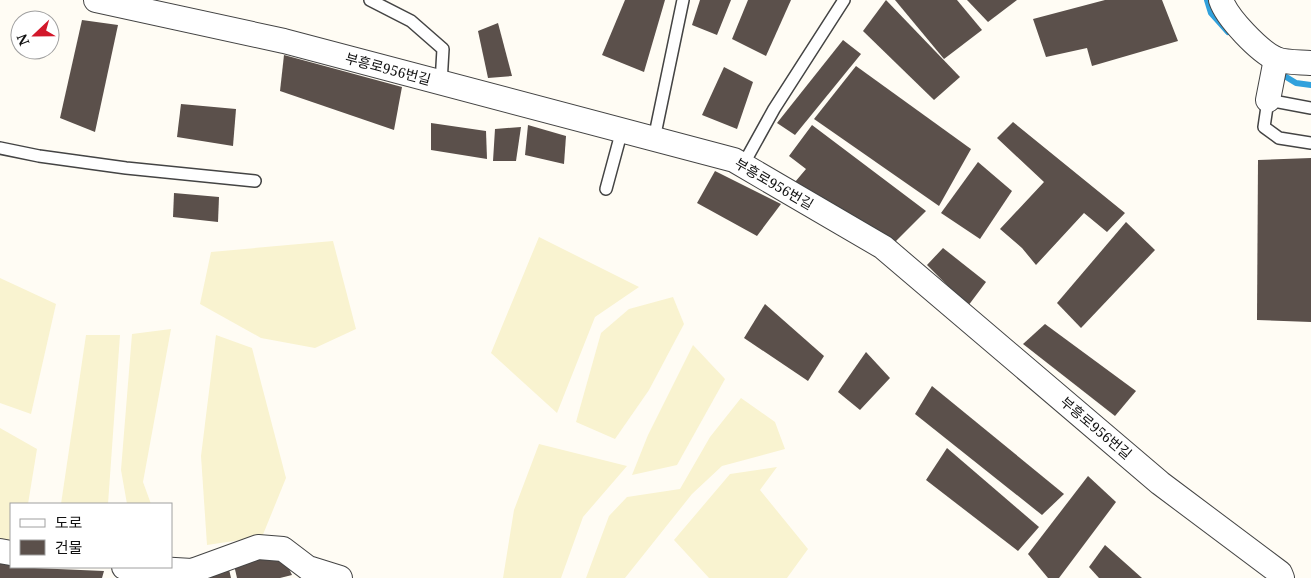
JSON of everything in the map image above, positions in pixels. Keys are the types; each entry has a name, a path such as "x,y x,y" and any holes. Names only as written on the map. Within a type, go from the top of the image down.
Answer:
{"street":[{"name":"부흥로956번길","path":"96,0 284,41 734,160 883,247 1160,482 1280,573 1282,578"},
{"path":"1221,0 1225,12 1240,30 1276,59 1311,63"},
{"path":"1268,100 1276,59"},
{"path":"141,568 192,571 258,547 283,549 308,568 340,578"}],"lane":[{"path":"370,0 411,21 443,49 441,83"},
{"path":"654,139 683,0"},
{"path":"743,165 774,109 844,0"},
{"path":"1311,108 1268,100 1264,127 1279,138 1311,143"},
{"path":"606,190 622,130"},
{"path":"0,148 39,156 255,181"}],"shaded area":[{"path":"539,237 639,287 595,317 557,413 491,353"},
{"path":"333,241 356,329 315,348 261,338 200,304 211,252"},
{"path":"0,278 56,304 31,414 0,403"},
{"path":"673,297 684,324 649,390 615,439 576,422 601,333 629,309"},
{"path":"171,329 143,482 151,503 127,503 121,470 132,334"},
{"path":"86,335 120,335 108,503 61,503"},
{"path":"216,335 252,348 286,478 262,537 207,545 201,456"},
{"path":"693,345 725,379 677,465 632,475 648,435"},
{"path":"741,398 775,422 785,449 722,466 692,494 625,578 586,578 609,516 627,497 680,489 710,437"},
{"path":"0,428 37,449 28,503 10,503 10,544 0,543"},
{"path":"539,444 627,466 583,517 561,578 503,578 514,510"},
{"path":"777,467 760,490 808,549 787,578 709,578 674,540 730,474"}],"building":[{"path":"625,0 665,0 644,72 602,55"},
{"path":"700,0 731,0 717,35 692,25"},
{"path":"748,0 791,0 766,56 732,39"},
{"path":"886,0 960,77 934,100 863,31"},
{"path":"895,0 957,0 982,30 944,59"},
{"path":"967,0 1017,0 988,22"},
{"path":"1105,0 1162,0 1178,41 1092,66 1087,48 1046,57 1033,19"},
{"path":"82,20 118,25 95,132 60,118"},
{"path":"498,23 512,76 488,78 478,31"},
{"path":"843,40 861,54 795,135 777,123"},
{"path":"284,55 402,87 394,130 280,91"},
{"path":"856,66 971,149 939,206 814,119"},
{"path":"724,67 753,82 737,129 702,115"},
{"path":"181,104 236,109 233,146 177,137"},
{"path":"1013,122 1125,213 1107,232 1084,213 1036,265 1022,248 1000,229 1044,182 997,138"},
{"path":"431,123 486,131 487,159 431,150"},
{"path":"528,125 566,136 564,164 525,155"},
{"path":"812,125 926,211 891,246 795,182 806,169 789,156"},
{"path":"521,127 516,161 493,161 495,129"},
{"path":"1311,158 1311,322 1257,320 1258,160"},
{"path":"978,162 1012,191 980,239 941,213"},
{"path":"715,171 781,204 757,236 697,203"},
{"path":"174,193 219,197 218,222 173,217"},
{"path":"1126,222 1155,250 1081,328 1057,303"},
{"path":"943,248 986,282 968,306 927,265"},
{"path":"765,304 824,356 808,381 744,338"},
{"path":"1045,324 1136,391 1115,416 1023,344"},
{"path":"866,352 890,378 860,410 838,392"},
{"path":"932,386 1064,494 1042,515 915,414"},
{"path":"947,448 1039,527 1018,551 926,480"},
{"path":"1088,476 1116,502 1059,578 1048,578 1028,554"},
{"path":"1105,545 1142,578 1099,578 1089,567"},
{"path":"283,556 292,575 280,578 237,578 234,565 251,559"},
{"path":"0,563 10,564 10,568 104,571 102,578 0,578"},
{"path":"228,565 231,578 192,578"}],"waterway":[{"path":"1207,0 1211,13 1228,32"},
{"path":"1278,72 1296,83 1311,85"}]}
